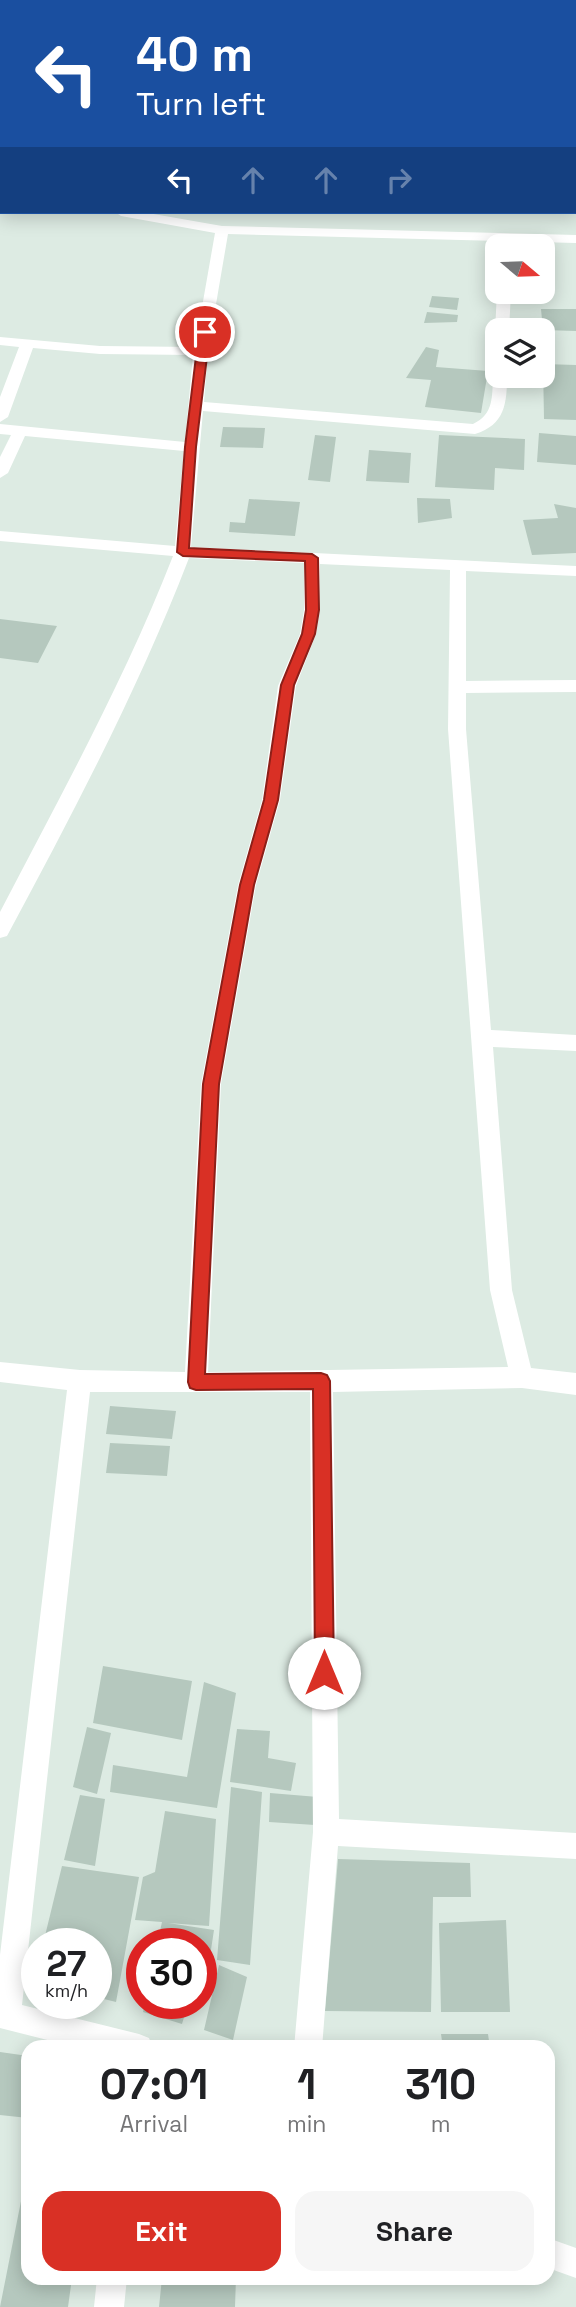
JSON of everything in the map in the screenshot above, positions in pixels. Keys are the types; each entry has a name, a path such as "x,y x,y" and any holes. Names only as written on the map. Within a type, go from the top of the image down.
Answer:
{"street":[{"path":"132,214 222,230 485,241"},
{"path":"0,931 108,721 159,614 183,552 201,351 222,230"},
{"path":"555,240 576,239"},
{"path":"0,341 100,351 201,351"},
{"path":"0,417 27,345"},
{"path":"195,406 475,429 490,423 498,411 499,388"},
{"path":"0,429 191,447"},
{"path":"0,473 20,431"},
{"path":"0,536 183,552 576,572"},
{"path":"196,1382 211,1084 247,885 271,800 287,685 308,634 312,610 312,558"},
{"path":"458,566 457,729 501,1290 522,1377"},
{"path":"457,687 576,686"},
{"path":"482,1038 576,1043"},
{"path":"0,1372 80,1381 321,1381 522,1377 576,1384"},
{"path":"80,1381 4,2014 109,2040"},
{"path":"309,2040 326,1832 321,1381"},
{"path":"326,1832 576,1846"},
{"path":"555,2256 576,2263"},
{"path":"109,2307 111,2285"}],"building":[{"path":"432,296 459,298 457,310 429,307"},
{"path":"541,309 576,309 576,331 555,330 555,318 542,318"},
{"path":"427,312 458,315 457,322 424,323"},
{"path":"426,347 439,350 436,367 485,371 481,413 425,407 431,380 406,378"},
{"path":"555,364 576,365 576,420 544,419 543,388 555,388"},
{"path":"223,427 265,428 263,448 220,447"},
{"path":"539,433 576,436 576,465 537,462"},
{"path":"315,435 336,437 330,482 308,480"},
{"path":"439,435 525,439 524,470 495,468 494,490 435,487"},
{"path":"369,450 411,453 409,483 366,481"},
{"path":"417,498 450,499 452,518 418,523"},
{"path":"249,499 300,502 295,536 229,532 230,522 245,523"},
{"path":"554,504 576,508 576,553 532,555 523,520 558,518"},
{"path":"0,619 57,626 38,663 0,658"},
{"path":"110,1406 176,1411 172,1439 106,1434"},
{"path":"110,1443 170,1446 167,1476 106,1473"},
{"path":"103,1666 192,1681 182,1740 93,1723"},
{"path":"204,1682 236,1693 217,1808 110,1792 113,1765 187,1777"},
{"path":"87,1727 111,1733 97,1794 73,1787"},
{"path":"237,1729 270,1731 268,1758 296,1763 291,1791 230,1782"},
{"path":"231,1787 262,1792 250,1965 217,1960"},
{"path":"270,1793 318,1797 315,1825 269,1822"},
{"path":"80,1795 105,1799 95,1866 64,1860"},
{"path":"165,1811 216,1819 209,1926 168,1923 201,1928 161,1928 162,1922 135,1920 143,1877 155,1872"},
{"path":"338,1859 470,1863 471,1897 433,1897 431,2012 325,2011"},
{"path":"62,1866 139,1877 130,1928 126,1928 126,1948 116,2002 112,2001 112,1928 47,1928"},
{"path":"506,1920 510,2012 441,2012 439,1923"},
{"path":"219,1965 247,1977 233,2040 204,2030 207,2019 217,2019"},
{"path":"166,2019 184,2019 182,2024"},
{"path":"441,2034 488,2034 489,2040 442,2040"},
{"path":"0,2052 21,2055 21,2117 0,2115"},
{"path":"21,2201 21,2285 71,2285 68,2307 0,2307"},
{"path":"161,2285 236,2285 235,2307 159,2307"}],"route":[{"path":"205,332 191,447 183,552 312,558 312,610 308,634 287,685 271,800 247,885 211,1084 196,1382 321,1381 324,1673"}]}
